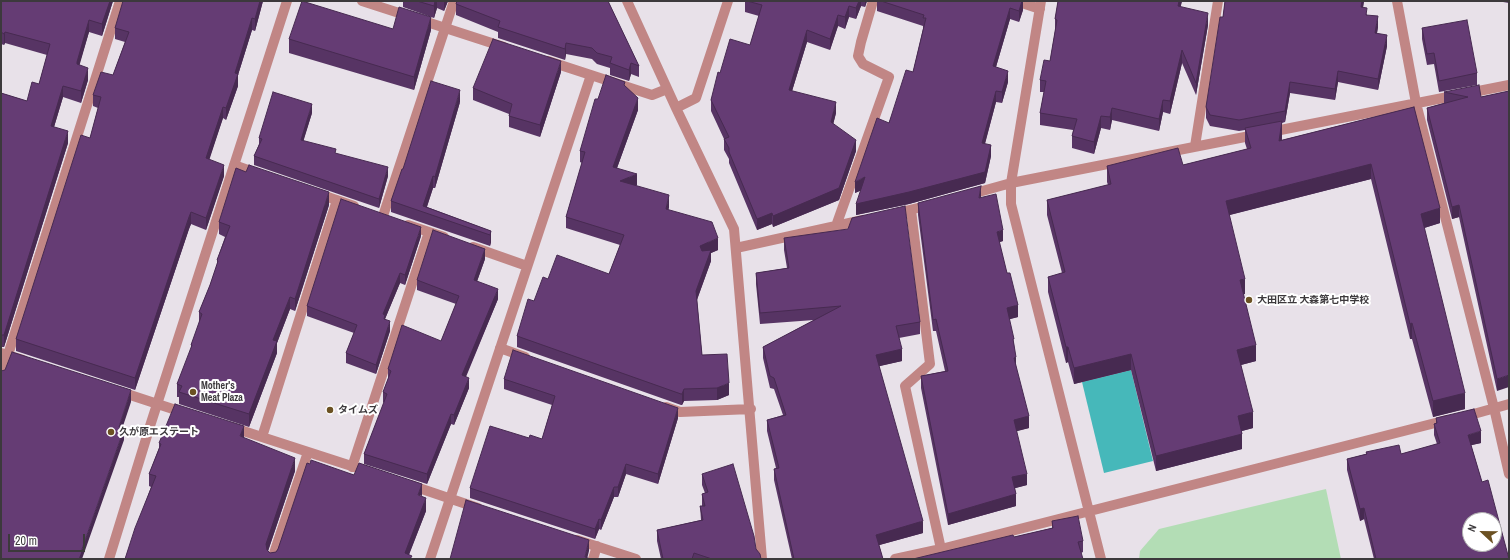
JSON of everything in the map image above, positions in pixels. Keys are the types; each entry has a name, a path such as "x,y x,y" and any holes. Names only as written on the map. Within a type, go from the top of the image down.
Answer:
{"street":[{"path":"1,377 5,354 120,1"},
{"path":"108,559 287,1"},
{"path":"362,1 511,49"},
{"path":"452,240 387,217 454,1"},
{"path":"627,1 734,229 751,409 762,559"},
{"path":"676,108 696,98 728,1"},
{"path":"836,226 889,77 863,64 858,56 874,1"},
{"path":"1016,1 1040,5 1012,183 1011,204 1101,559"},
{"path":"1195,146 1218,1"},
{"path":"1397,1 1416,103 1494,408 1509,474"},
{"path":"540,59 652,95 667,89"},
{"path":"430,559 591,76"},
{"path":"961,197 1012,183 1509,85"},
{"path":"234,165 271,178"},
{"path":"308,190 364,210"},
{"path":"262,437 337,200"},
{"path":"736,248 911,210 940,202"},
{"path":"911,210 930,364 905,386 941,549"},
{"path":"352,466 429,232"},
{"path":"467,245 527,266"},
{"path":"500,348 538,361"},
{"path":"5,354 30,363"},
{"path":"110,389 196,416"},
{"path":"658,404 680,412 751,409"},
{"path":"895,559 941,549 1509,404"},
{"path":"218,423 382,476"},
{"path":"272,559 308,452"},
{"path":"397,481 487,511"},
{"path":"568,537 636,559"},
{"path":"593,559 597,546"}],"green space":[{"path":"1326,489 1341,559 1139,559 1140,551 1159,529"}],"water":[{"path":"1131,370 1153,461 1104,473 1082,382"}],"building":[{"path":"1,1 110,1 102,24 89,20 77,62 77,64 88,68 81,91 63,86 51,126 68,131 4,335 1,335 1,93 27,101 32,82 39,84 50,44 5,32 4,34 1,32"},
{"path":"123,1 260,1 255,19 252,18 235,73 238,74 226,108 223,107 206,158 224,165 206,218 191,212 135,378 16,339 81,135 90,138 101,97 93,95 101,72 113,75 129,32 115,28"},
{"path":"302,1 393,29 399,7 431,17 414,77 289,39"},
{"path":"417,1 435,1 434,6"},
{"path":"457,1 608,1 639,66 631,63 629,70 610,63 612,57 597,53 592,48 566,43 565,49 498,27 500,21 456,4"},
{"path":"747,1 859,1 856,8 849,6 845,17 838,15 830,39 807,30 789,90 836,102 831,122 856,140 839,188 773,216 772,213 757,219 724,139 729,137 711,100 718,72 720,73 730,39 750,45 762,5"},
{"path":"881,1 1022,1 1019,11 1010,8 993,66 1008,71 1002,92 996,91 982,143 991,145 985,172 856,204 865,177 855,182 877,118 889,123 906,70 913,72 926,18 923,18 924,15"},
{"path":"1058,1 1179,1 1178,6 1208,13 1196,83 1182,50 1170,101 1163,100 1159,119 1112,108 1110,117 1101,116 1094,142 1072,136 1077,119 1040,113 1046,81 1040,80 1044,60 1050,61 1057,20 1055,19"},
{"path":"1225,1 1362,1 1361,7 1367,8 1366,15 1378,16 1375,33 1387,35 1378,79 1338,71 1335,89 1290,82 1285,111 1239,120 1210,115 1206,107 1220,17 1223,17"},
{"path":"1467,20 1477,73 1439,81 1434,53 1427,54 1422,28"},
{"path":"493,39 561,61 540,125 509,116 512,104 473,88"},
{"path":"606,75 625,82 624,85 638,98 613,167 637,174 620,181 669,195 666,209 712,222 718,238 700,246 702,251 711,250 696,291 702,355 727,354 729,383 717,388 684,389 681,394 517,336 528,299 534,301 543,277 548,279 557,255 609,274 624,235 566,217 585,152 580,151 595,99 598,99"},
{"path":"431,81 460,90 435,177 433,176 423,206 491,231 490,235 391,201 403,169"},
{"path":"1479,85 1481,97 1509,91 1509,375 1497,379 1459,205 1452,207 1427,108 1468,97 1444,92"},
{"path":"273,92 312,104 301,140 336,149 335,153 388,167 379,199 254,156 262,139 259,138"},
{"path":"1414,107 1440,208 1421,214 1465,393 1433,401 1412,323 1410,324 1371,164 1226,201 1245,279 1240,280 1256,345 1237,350 1253,412 1238,416 1242,434 1156,456 1131,354 1074,368 1068,347 1066,347 1048,277 1065,272 1047,200 1111,184 1107,166 1178,148 1183,165 1251,148 1245,128 1282,121 1279,141"},
{"path":"249,165 329,192 295,299 290,297 273,340 277,341 249,414 179,392 182,386 177,384 202,314 199,312 230,226 219,222 236,168 246,172"},
{"path":"981,186 979,198 996,194 1003,230 997,232 1007,273 1010,273 1018,305 1007,308 1014,339 1016,357 1014,358 1029,416 1014,420 1027,474 1012,477 1016,494 948,514 921,376 948,371 936,319 933,320 918,203"},
{"path":"341,199 421,227 405,275 400,273 383,314 385,315 384,319 390,321 376,365 346,353 357,325 307,306"},
{"path":"905,206 920,322 896,326 902,349 876,355 923,521 876,535 883,559 794,559 774,469 779,468 767,420 786,415 774,378 770,376 763,347 841,306 760,313 756,273 789,268 784,238 848,229 852,218"},
{"path":"433,230 485,249 474,280 498,289 462,375 469,378 454,415 451,414 427,474 364,454 387,394 383,392 391,371 388,369 402,325 441,341 459,296 417,280"},
{"path":"513,350 678,408 658,474 626,464 618,487 614,487 601,520 599,519 595,529 470,488 490,426 529,438 530,435 542,439 555,396 504,379"},
{"path":"12,352 131,390 119,427 124,429 79,559 1,559 1,371 5,370"},
{"path":"175,404 244,426 240,436 295,458 266,544 267,550 270,553 276,552 278,549 307,463 310,464 311,460 354,475 359,463 422,484 418,495 426,498 405,553 412,556 410,559 125,559 135,528 156,476 149,474 161,444 159,443"},
{"path":"1474,409 1481,431 1468,435 1482,482 1488,480 1497,512 1462,512 1462,552 1502,552 1502,533 1509,559 1376,559 1364,508 1360,509 1347,459 1367,454 1366,452 1399,445 1401,454 1440,443 1434,424 1437,423 1436,418"},
{"path":"733,464 754,536 756,549 760,554 761,559 712,559 694,553 692,559 663,559 657,530 703,520 700,506 705,506 702,494 708,492 702,474"},
{"path":"466,500 589,540 585,557 590,559 450,559"},
{"path":"1078,516 1083,541 1078,542 1083,559 913,559 1013,535 1014,537 1053,528 1052,521"}],"place":[{"name":"大田区立 大森第七中学校","path":"1249,300"},
{"name":"Mother's Meat Plaza","path":"193,392"},
{"name":"タイムズ","path":"330,410"},
{"name":"久が原エステート","path":"111,432"}]}
